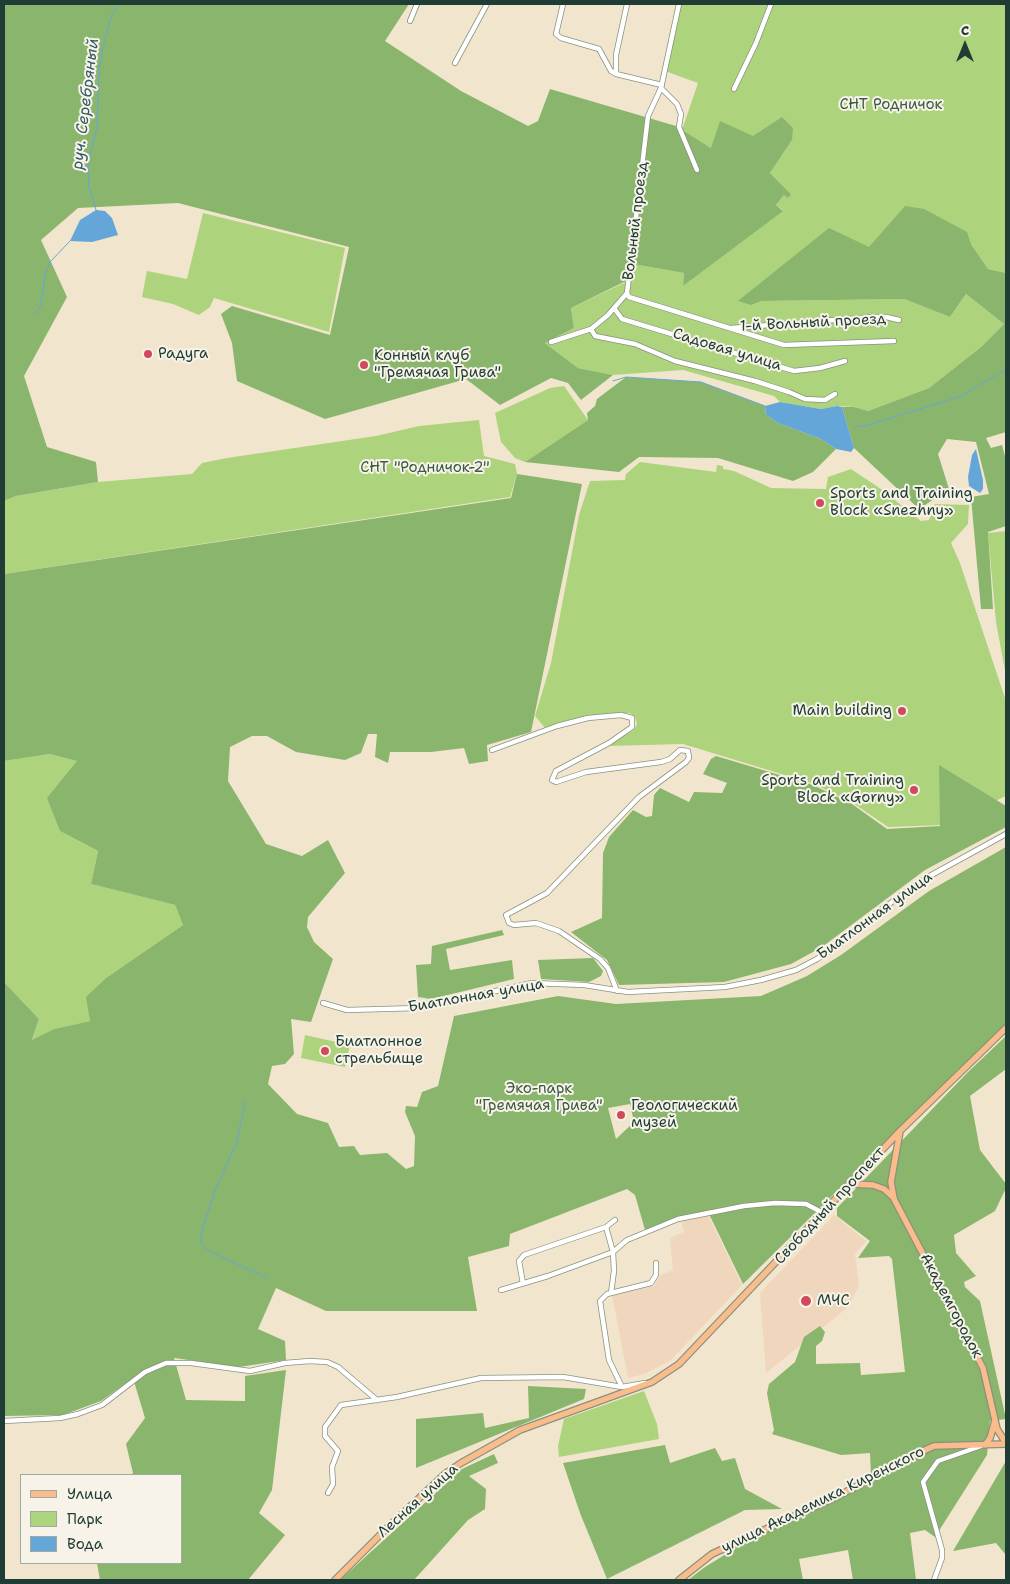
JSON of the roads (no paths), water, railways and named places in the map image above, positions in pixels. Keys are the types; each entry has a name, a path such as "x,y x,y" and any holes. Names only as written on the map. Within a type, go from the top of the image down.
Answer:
{"main road":[{"name":"Свободный проспект","path":"652,1382 679,1364 900,1131 1006,1028"},
{"path":"894,1199 891,1182 900,1131"},
{"path":"850,1184 873,1184 884,1189 894,1199"},
{"name":"Академгородок","path":"894,1199 984,1368 997,1429 1006,1443"},
{"name":"Лесная улица","path":"334,1580 384,1530 446,1473 461,1463 541,1421 652,1382"},
{"path":"985,1444 993,1430 995,1418"},
{"name":"улица Академика Киренского","path":"679,1580 712,1554 840,1495 922,1451 934,1446 1006,1443"}],"street":[{"path":"410,21 417,4"},
{"path":"455,63 487,4"},
{"path":"563,4 556,34 561,38 599,49 612,71 616,74 662,87 677,104 681,114 679,127 683,131 688,152 698,170"},
{"path":"616,74 616,55 627,4"},
{"name":"Вольный проезд","path":"551,342 591,328 614,308 627,293 648,116 662,87 679,4"},
{"path":"734,89 771,4"},
{"path":"627,293 629,297 784,345 894,341"},
{"name":"Садовая улица","path":"614,308 622,319 794,371 820,368 845,361"},
{"name":"1-й Вольный проезд","path":"728,328 874,317 899,320"},
{"path":"591,328 595,336 635,344 676,361 755,381 805,399 825,400 835,394"},
{"path":"492,750 566,723 621,714 632,718 632,727 609,743 556,771 552,780 556,782 586,772 660,762 670,759 684,749 689,753 689,758 686,762 639,797 548,893 506,915 509,923 514,925 536,923 559,930 600,959 608,968 617,991"},
{"name":"Биатлонная улица","path":"323,1003 347,1010 419,1008 532,983 550,982 617,991 725,987 796,970 839,945 875,914 940,868 1006,834"},
{"path":"501,1290 613,1252 627,1240 678,1219 744,1206 775,1203 806,1204 823,1213"},
{"path":"523,1284 519,1261 524,1255 606,1228 615,1220"},
{"path":"606,1228 613,1252 614,1271 611,1293"},
{"path":"622,1387 609,1360 600,1301 603,1296 611,1293 651,1283 656,1275 656,1263"},
{"path":"4,1421 60,1418 78,1414 102,1405 145,1372 166,1363 191,1363 250,1371 292,1362 327,1362 338,1367 377,1400"},
{"path":"328,1493 333,1484 332,1467 338,1452 325,1436 325,1427 341,1405 377,1400 489,1378 563,1377 622,1387 652,1382"},
{"path":"934,1580 943,1552 923,1482 938,1461 985,1444"}],"water":[{"path":"96,210 105,211 112,218 118,235 92,242 70,241 80,220"},
{"path":"780,402 821,409 842,407 854,448 851,452 836,449 821,439 778,423 766,415 765,406"},
{"path":"976,449 983,480 983,489 980,493 969,486 968,477 972,455"}],"waterway":[{"name":"руч. Серебряный","path":"96,210 89,186 88,162 97,127 99,71 103,46 112,14 119,4"},
{"path":"34,315 41,305 45,274 50,262 70,241"},
{"path":"856,426 865,426 962,396 1006,369"},
{"path":"613,381 626,377 701,382 765,406"},
{"path":"245,1101 237,1142 215,1190 201,1234 202,1245 207,1250 267,1278"}],"place":[{"name":"Радуга","path":"148,354"},
{"name":"Конный клуб \"Гремячая Грива\"","path":"364,365"},
{"name":"Sports and Training Block «Snezhny»","path":"820,503"},
{"name":"Main building","path":"902,711"},
{"name":"Sports and Training Block «Gorny»","path":"914,790"},
{"name":"Биатлонное стрельбище","path":"325,1051"},
{"name":"Геологический музей","path":"621,1115"},
{"name":"МЧС","path":"806,1301"}],"park label":[{"name":"СНТ Родничок","path":"891,105"},
{"name":"СНТ \"Родничок-2\"","path":"425,468"},
{"name":"Эко-парк \"Гремячая Грива\"","path":"539,1098"}]}
